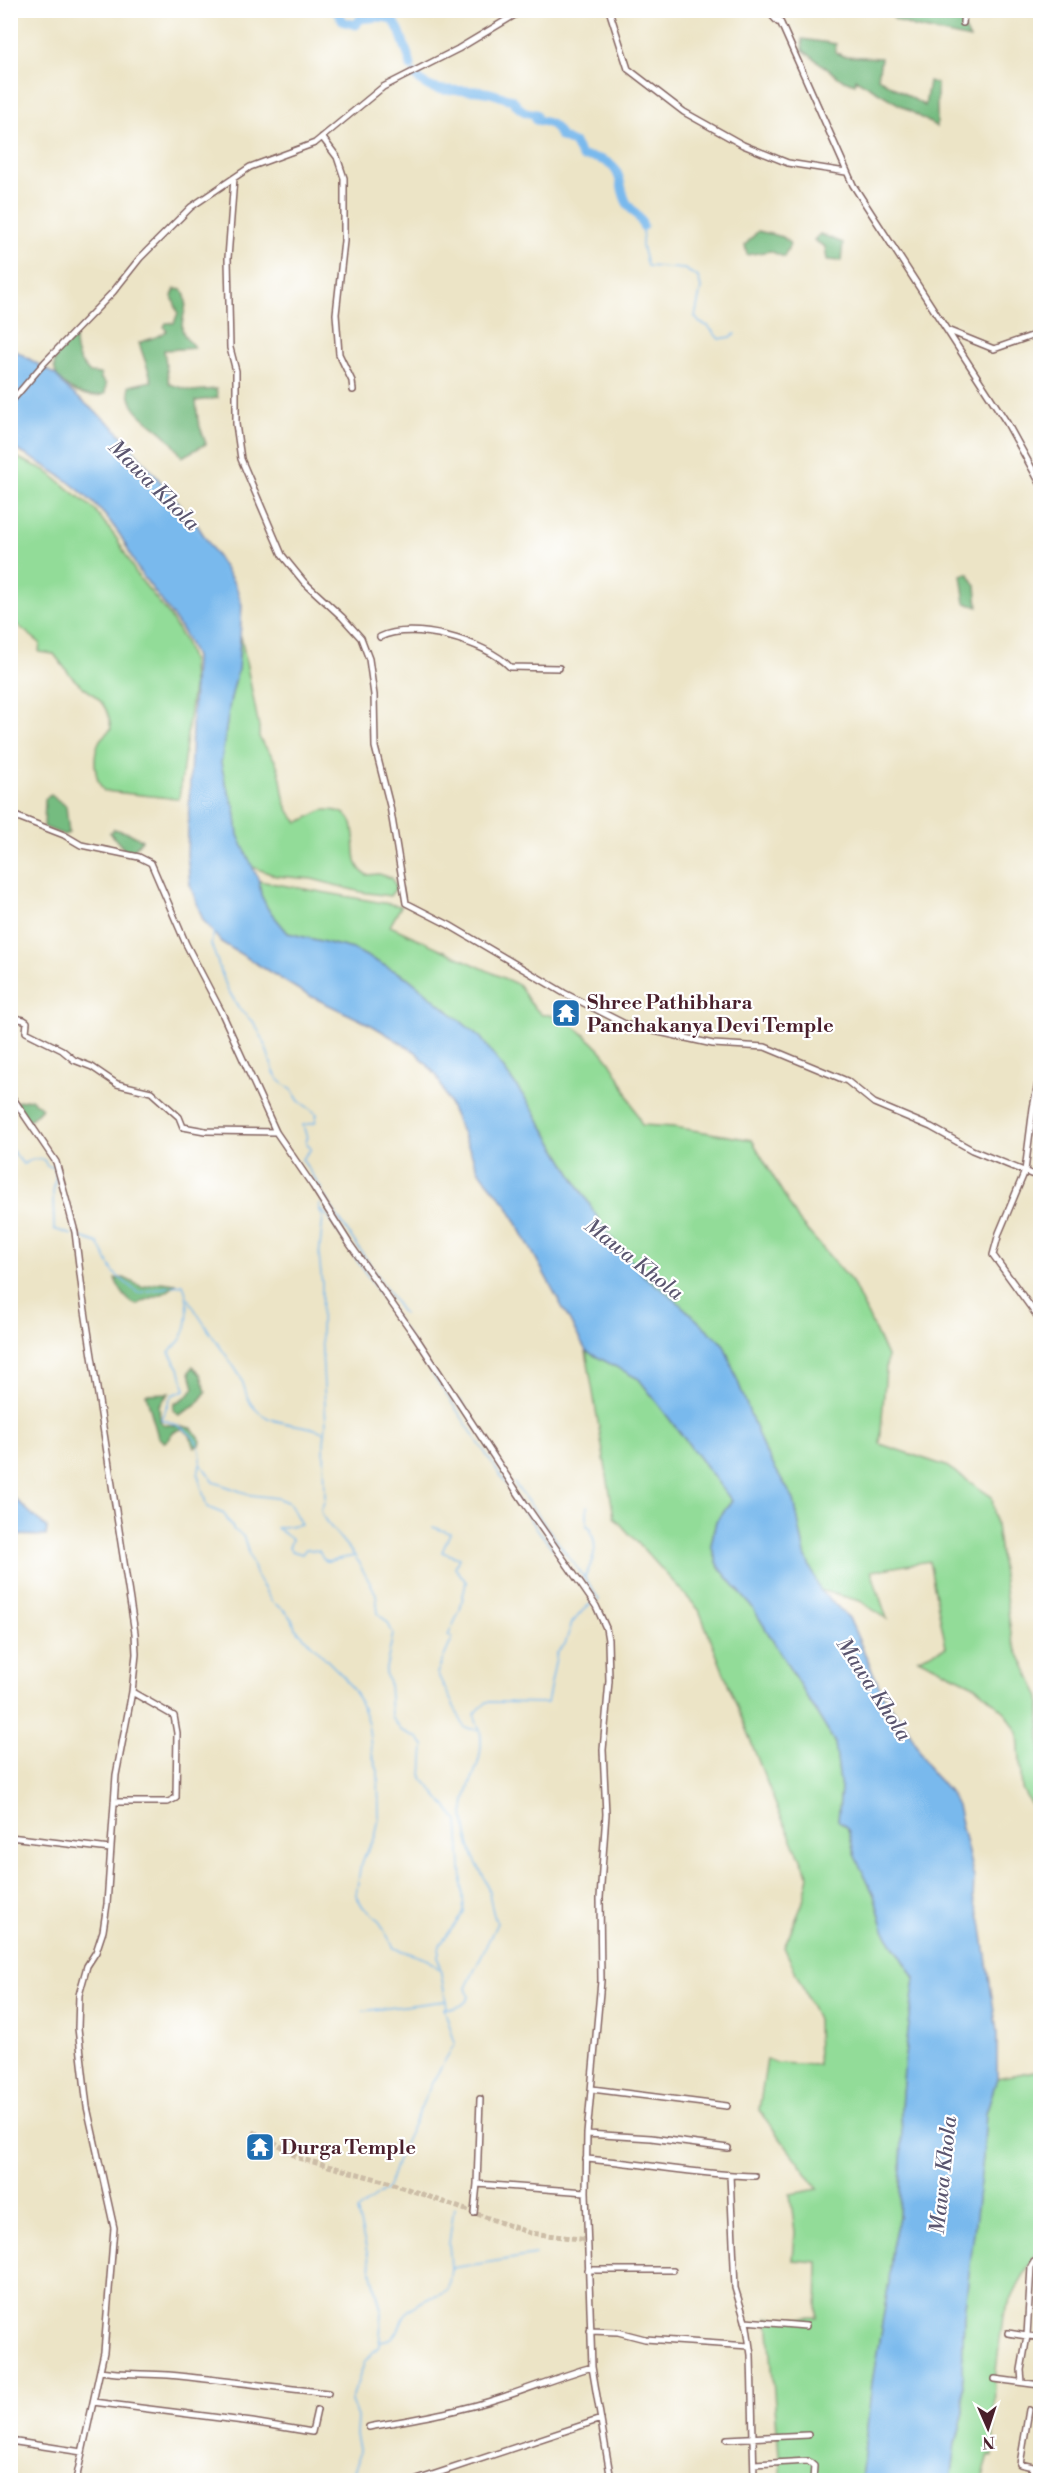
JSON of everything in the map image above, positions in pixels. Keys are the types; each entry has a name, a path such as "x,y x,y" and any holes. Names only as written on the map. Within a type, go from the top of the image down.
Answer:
{"street":[{"path":"10,403 45,362 113,292 140,258 191,207 266,159 302,148 322,137 383,87 458,49 523,10"},
{"path":"609,10 628,69 684,112 743,145 788,163 846,172"},
{"path":"767,10 783,26"},
{"path":"775,10 846,172 1007,423 1041,483"},
{"path":"963,23 964,10"},
{"path":"322,137 337,157 344,178 344,241 336,314 339,354 352,381 353,390"},
{"path":"234,178 228,258 230,348 236,371 236,424 241,459 282,555 304,582 361,638 369,659 374,695 375,747 390,806 406,903 449,925 515,966 627,1025 713,1044 765,1047 847,1082 874,1103 931,1127 972,1150 1041,1176"},
{"path":"946,330 994,349 1041,333"},
{"path":"380,637 388,633 422,630 459,640 484,650 502,658 510,667 559,668"},
{"path":"10,814 64,835 81,845 139,857 151,863 186,944 221,1011 276,1132 596,1606 606,1628 609,1681 603,1750 606,1814 600,1898 601,1981 587,2134 586,2192 592,2367 611,2481"},
{"path":"10,1017 24,1020 27,1022 26,1032 62,1050 74,1060 92,1067 117,1084 151,1092 179,1118 183,1127 205,1131 276,1132"},
{"path":"1041,1073 1033,1108 1025,1171 999,1233 993,1255 1041,1320"},
{"path":"10,1094 56,1162 75,1232 135,1632 136,1654 132,1692 116,1775 103,1931 96,1952 87,1966 79,2003 78,2028 87,2107 114,2228 104,2352 76,2481"},
{"path":"1033,1108 1041,1112"},
{"path":"114,1802 153,1800 168,1802 176,1798 177,1733 174,1716 132,1692"},
{"path":"10,1837 110,1849"},
{"path":"592,2089 727,2106"},
{"path":"474,2213 480,2098"},
{"path":"587,2134 651,2138 728,2148"},
{"path":"586,2159 755,2176"},
{"path":"730,2175 735,2288 745,2321 749,2346 754,2481"},
{"path":"477,2184 586,2192"},
{"path":"1022,2382 1021,2370 1027,2336 1031,2267 1034,2262 1041,2261"},
{"path":"588,2270 673,2270"},
{"path":"745,2321 806,2326"},
{"path":"590,2331 618,2332 645,2339 749,2346"},
{"path":"1008,2333 1041,2337"},
{"path":"369,2427 437,2414 499,2398 544,2381 592,2367"},
{"path":"100,2371 116,2374 157,2374 215,2379 328,2393"},
{"path":"995,2379 1041,2385"},
{"path":"93,2402 312,2432 317,2410"},
{"path":"1029,2410 1020,2464 1041,2468"},
{"path":"417,2481 601,2419"},
{"path":"727,2439 808,2435"},
{"path":"10,2441 82,2452"},
{"path":"754,2464 808,2461 814,2466 813,2481"},
{"path":"1031,2481 1033,2467"}],"green space":[{"path":"889,11 930,11 960,19 970,39 914,27 894,19"},
{"path":"802,39 836,44 835,52 843,56 881,58 878,78 925,106 929,81 937,84 937,127 856,79 855,84 841,79 803,50"},
{"path":"758,231 783,237 790,244 784,257 770,251 747,255 745,245"},
{"path":"820,234 843,243 841,261 827,260 825,247 814,240"},
{"path":"175,289 183,290 185,295 182,327 185,336 195,348 164,350 169,384 192,391 216,389 218,398 196,401 198,421 206,444 182,457 168,438 136,410 132,404 129,386 152,381 139,343 167,331 164,327 166,323 174,323 178,313 172,296"},
{"path":"75,338 80,361 90,373 101,374 101,379 106,384 105,394 85,395 66,386 59,378 55,370 55,361 60,351"},
{"path":"11,455 45,470 94,509 117,539 137,575 169,615 185,642 192,662 193,687 179,799 104,791 96,773 95,759 100,740 111,729 106,709 97,698 72,677 54,654 39,652 40,643 11,620"},
{"path":"968,573 976,586 978,607 965,603 961,575"},
{"path":"241,636 259,737 277,765 285,801 292,815 298,822 328,810 341,812 349,818 353,827 359,868 367,875 379,874 392,878 396,888 390,896 361,892 312,879 276,876 250,866 238,835 235,809 221,763 230,702 238,669"},
{"path":"51,795 66,806 69,833 64,835 44,827 45,799"},
{"path":"114,829 142,840 129,855 110,833"},
{"path":"259,881 401,906 390,926 519,985 530,1003 542,1015 552,1016 573,1026 593,1043 615,1070 642,1125 674,1127 752,1140 799,1221 852,1282 887,1356 880,1444 946,1466 992,1497 1012,1640 1040,1697 1040,1821 1022,1789 1018,1733 1006,1713 974,1685 918,1658 946,1647 929,1561 871,1571 887,1619 860,1601 820,1590 805,1555 794,1500 763,1448 724,1345 671,1296 644,1276 606,1232 530,1105 481,1038 408,978 353,949 288,933 268,909 261,895"},
{"path":"31,1099 42,1108 28,1122 15,1102"},
{"path":"124,1278 142,1287 161,1282 176,1284 166,1292 137,1305 127,1298 115,1279"},
{"path":"586,1351 639,1379 732,1501 716,1521 711,1545 719,1567 753,1608 835,1743 841,1790 838,1820 848,1829 855,1856 874,1895 884,1930 915,1978 901,2109 899,2217 892,2247 889,2282 872,2383 861,2480 781,2480 768,2318 817,2317 818,2262 793,2260 795,2232 790,2194 818,2189 759,2110 767,2059 777,2063 818,2065 817,2019 784,1947 802,1905 809,1876 777,1808 699,1610 614,1517"},
{"path":"193,1366 201,1375 206,1392 195,1406 179,1415 173,1410 174,1404 189,1395 194,1388 190,1372"},
{"path":"169,1393 159,1405 160,1420 163,1424 192,1428 201,1441 200,1445 195,1447 189,1434 182,1429 172,1432 168,1440 164,1442 158,1437 146,1394"},
{"path":"1040,2070 1040,2247 1003,2316 995,2379 993,2457 989,2456 982,2480 951,2480 956,2443 964,2412 962,2369 964,2315 986,2113 997,2078"}],"water":[{"name":"Mawa Khola","path":"10,347 57,376 64,386 114,427 196,523 236,586 242,605 238,669 230,702 221,763 235,809 238,835 259,881 261,895 268,909 288,933 353,949 408,978 481,1038 530,1105 606,1232 644,1276 671,1296 724,1345 763,1448 794,1500 805,1555 820,1590 849,1618 884,1697 907,1727 931,1772 948,1790 957,1806 974,1878 973,1898 981,1921 997,2032 997,2078 986,2113 964,2315 962,2369 964,2412 956,2443 951,2480 861,2480 872,2383 889,2282 892,2247 899,2217 901,2109 915,1978 884,1930 874,1895 855,1856 848,1829 838,1820 841,1790 835,1743 753,1608 719,1567 711,1545 716,1521 732,1501 639,1379 586,1351 507,1205 479,1171 437,1076 416,1052 373,1026 304,993 221,942 203,920 190,885 187,854 195,657 177,623 137,567 121,537 96,505 56,473 11,447"},
{"path":"11,1495 47,1528 46,1536 11,1535"}],"waterway":[{"path":"338,10 344,22 356,25 360,19 381,17 395,23 411,66"},
{"path":"415,75 429,87 492,93 513,100 523,110 536,114 536,120 551,124 561,137 574,143 582,157 601,160 613,167 627,203 643,226"},
{"path":"643,226 642,246 647,266 684,269 698,277 701,288 695,317 700,323 708,326 719,339 735,334"},
{"path":"214,932 211,944 227,988 240,1010 254,1023 263,1039 274,1072 279,1080 292,1090 299,1101 317,1114 315,1123 303,1125 306,1142 311,1149 302,1159 322,1190 323,1196"},
{"path":"10,1148 23,1164 33,1159 44,1160 47,1166 54,1167 56,1176 53,1192 54,1229 72,1235"},
{"path":"323,1195 403,1314"},
{"path":"320,1204 319,1208 323,1218 319,1256 322,1284 321,1333 326,1424 325,1499 321,1511 325,1520 354,1555"},
{"path":"319,1208 329,1218 528,1517 553,1549"},
{"path":"77,1236 98,1243 114,1273 138,1293 183,1284 187,1304 185,1331 169,1352 179,1368 185,1390 172,1395 161,1419 177,1425 190,1434 199,1447 201,1464 214,1482 251,1495 277,1498 289,1503 301,1524 276,1528 292,1539 289,1548 292,1551 302,1554 306,1549 319,1551 323,1559 327,1561 355,1556 376,1594 378,1613 388,1623 393,1634 385,1673 389,1682 391,1717 401,1730 418,1738 424,1745 422,1778 458,1821 464,1912 440,1945 438,1957 447,2007 444,2008 455,2043 432,2083 398,2157 387,2189 357,2211 382,2314 379,2346 365,2361 351,2401 357,2417 356,2435 359,2448 358,2461 350,2480"},
{"path":"189,1299 200,1319 240,1376 248,1398 255,1408 273,1420 325,1433"},
{"path":"460,1400 479,1429"},
{"path":"200,1465 198,1475 207,1507 224,1514 234,1530 243,1536 255,1573 272,1602 284,1610 292,1619 295,1628 328,1661"},
{"path":"514,1483 591,1587 598,1601"},
{"path":"585,1577 595,1549 591,1528 587,1526 587,1506"},
{"path":"433,1527 450,1533 442,1552 459,1558 455,1567 466,1582 460,1610 448,1636 453,1637 437,1673 465,1728 480,1730 481,1751 465,1801 465,1822 472,1852 487,1883 497,1923 466,1988 469,1997 459,2007 445,2008"},
{"path":"479,1728 474,1714 487,1702 547,1703 557,1653 565,1644 572,1623 592,1603"},
{"path":"328,1661 345,1678 360,1701 368,1723 372,1754 378,1771 379,1818 375,1838 360,1869 356,1895 363,1907 378,1919 394,1948 429,1960 438,1968"},
{"path":"363,2011 445,2001"},
{"path":"380,2341 393,2337 397,2333 402,2319 410,2309 448,2290 451,2268 449,2243 454,2207"},
{"path":"452,2268 535,2255"}],"tunnel":[{"path":"253,2132 268,2138 298,2158 388,2182 530,2233 588,2240"}],"place":[{"name":"Shree Pathibhara Panchakanya Devi Temple","path":"566,1013"},
{"name":"Durga Temple","path":"260,2147"}]}
